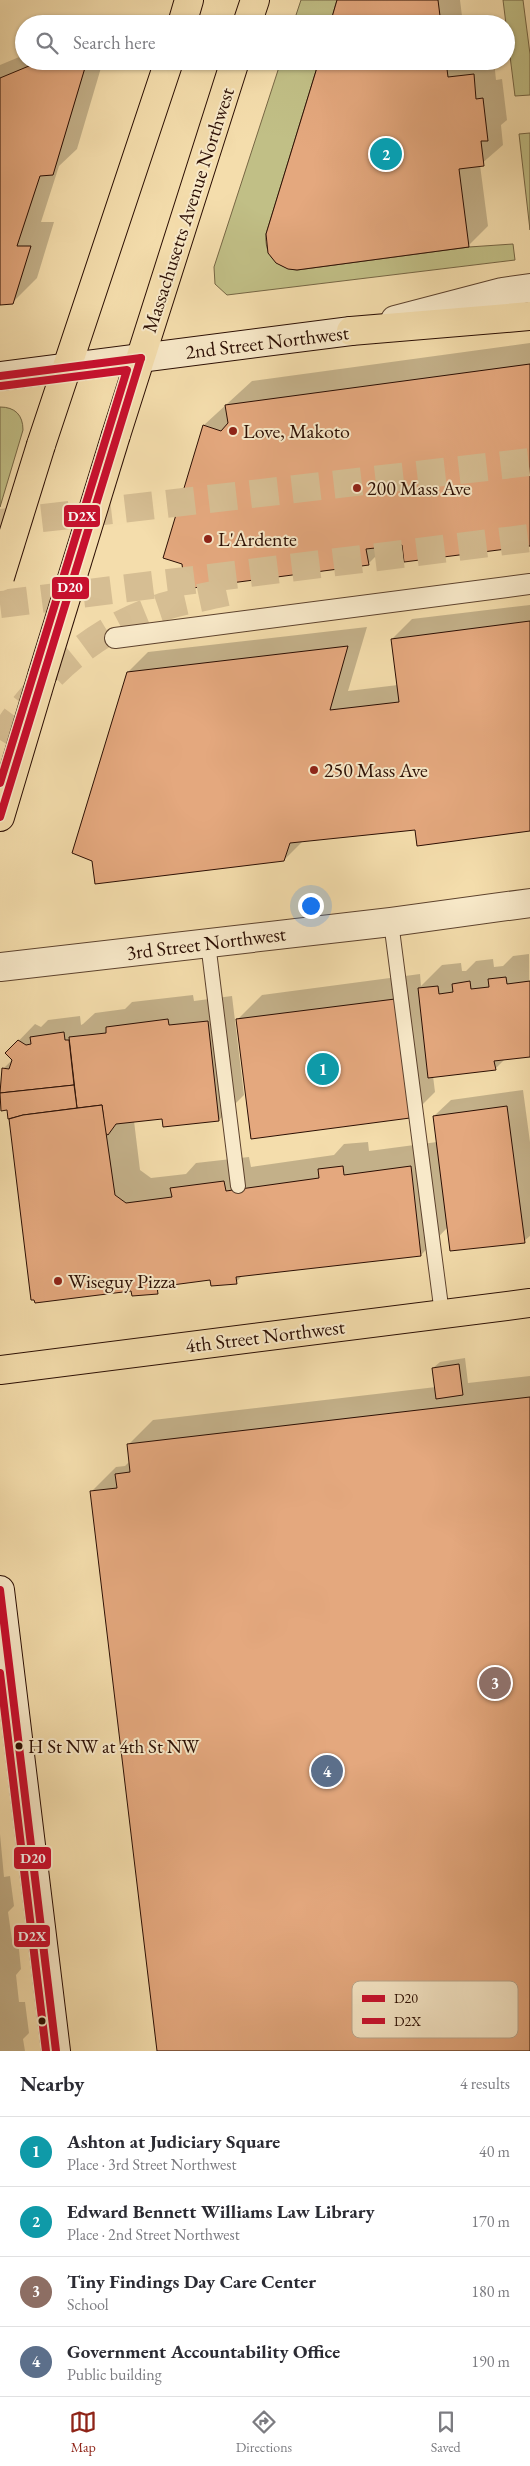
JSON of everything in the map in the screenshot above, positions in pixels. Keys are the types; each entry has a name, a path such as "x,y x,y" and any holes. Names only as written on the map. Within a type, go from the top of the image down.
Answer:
{"main road":[{"path":"185,15 190,0"},
{"path":"250,15 255,0"},
{"path":"0,577 66,367 87,310 166,70"},
{"name":"Massachusetts Avenue Northwest","path":"0,817 116,435 232,70"},
{"name":"2nd Street Northwest","path":"0,376 351,331 502,292 530,288"},
{"path":"351,331 530,316"},
{"name":"3rd Street Northwest","path":"0,967 391,922 530,903"},
{"name":"4th Street Northwest","path":"0,1370 530,1303"},
{"path":"0,1590 56,2051"}],"street":[{"path":"114,638 530,584"}],"lane":[{"path":"391,922 442,1314"},
{"path":"208,943 238,1186"}],"shaded area":[{"path":"301,0 337,0 333,15 296,15"},
{"path":"503,0 523,0 530,54 530,95 515,96 512,70 515,70 515,15 505,15"},
{"path":"278,70 316,70 266,234 267,248 273,259 283,266 297,270 469,247 513,244 515,260 227,295 215,284 214,267"},
{"path":"530,133 530,230 519,134"},
{"path":"0,407 10,408 20,416 23,430 0,507"}],"building":[{"path":"337,0 438,0 440,15 333,15"},
{"path":"19,70 84,70 53,175 40,176 17,246 31,246 13,304 0,305 0,78"},
{"path":"316,70 447,70 448,77 474,74 476,99 483,98 488,141 481,141 484,166 459,169 469,247 297,270 288,269 276,263 268,253 266,234"},
{"name":"200 Mass Ave","path":"530,364 530,546 404,562 402,545 366,549 369,565 185,589 182,564 163,558 203,425 221,431 228,423 225,405"},
{"name":"250 Mass Ave","path":"530,621 530,831 417,846 415,830 290,843 284,861 95,884 92,861 72,853 127,672 348,646 330,710 399,702 391,639"},
{"path":"506,977 507,984 530,981 530,1057 494,1061 496,1070 428,1078 418,988 438,986 439,994 453,992 452,984 470,981 471,989 489,987 488,979"},
{"path":"395,999 410,1118 251,1139 236,1019"},
{"path":"168,1019 169,1025 208,1021 219,1121 163,1127 162,1119 116,1124 108,1135 105,1133 102,1105 77,1108 69,1037 106,1033 106,1027"},
{"path":"64,1032 65,1040 69,1040 74,1085 0,1093 2,1068 9,1069 12,1060 5,1053 18,1040 26,1045 31,1044 30,1037"},
{"path":"74,1085 77,1108 23,1115 8,1119 7,1110 1,1111 0,1093"},
{"path":"102,1105 115,1195 126,1203 172,1197 170,1188 224,1181 226,1191 319,1178 318,1169 343,1166 344,1175 411,1166 421,1256 236,1277 237,1284 211,1286 210,1280 157,1287 158,1294 132,1296 131,1291 35,1303 34,1300 31,1300 9,1119 23,1115"},
{"path":"507,1106 525,1243 450,1251 433,1116"},
{"path":"459,1364 463,1395 436,1399 432,1368"},
{"path":"530,1397 530,2051 157,2051 90,1491 117,1488 115,1474 130,1472 127,1444"}],"tunnel":[{"path":"0,523 530,462"},
{"path":"0,604 530,538"},
{"path":"0,740 15,718 50,677 90,643 113,629 162,607 236,590"}],"transit line":[{"name":"D20","path":"0,376 141,358"},
{"name":"D20","path":"0,817 141,358"},
{"name":"D2X","path":"0,783 127,370 1,386"},
{"name":"D20","path":"0,1590 56,2051"},
{"name":"D2X","path":"0,1673 46,2051"}],"place":[{"name":"Edward Bennett Williams Law Library","path":"386,154"},
{"name":"Love, Makoto","path":"233,431"},
{"name":"200 Mass Ave","path":"357,488"},
{"name":"L'Ardente","path":"208,539"},
{"name":"250 Mass Ave","path":"314,770"},
{"name":"Ashton at Judiciary Square","path":"323,1069"},
{"name":"Wiseguy Pizza","path":"58,1281"},
{"name":"Tiny Findings Day Care Center","path":"495,1683"},
{"name":"H St NW at 4th St NW","path":"19,1746"},
{"name":"Government Accountability Office","path":"327,1771"}]}
